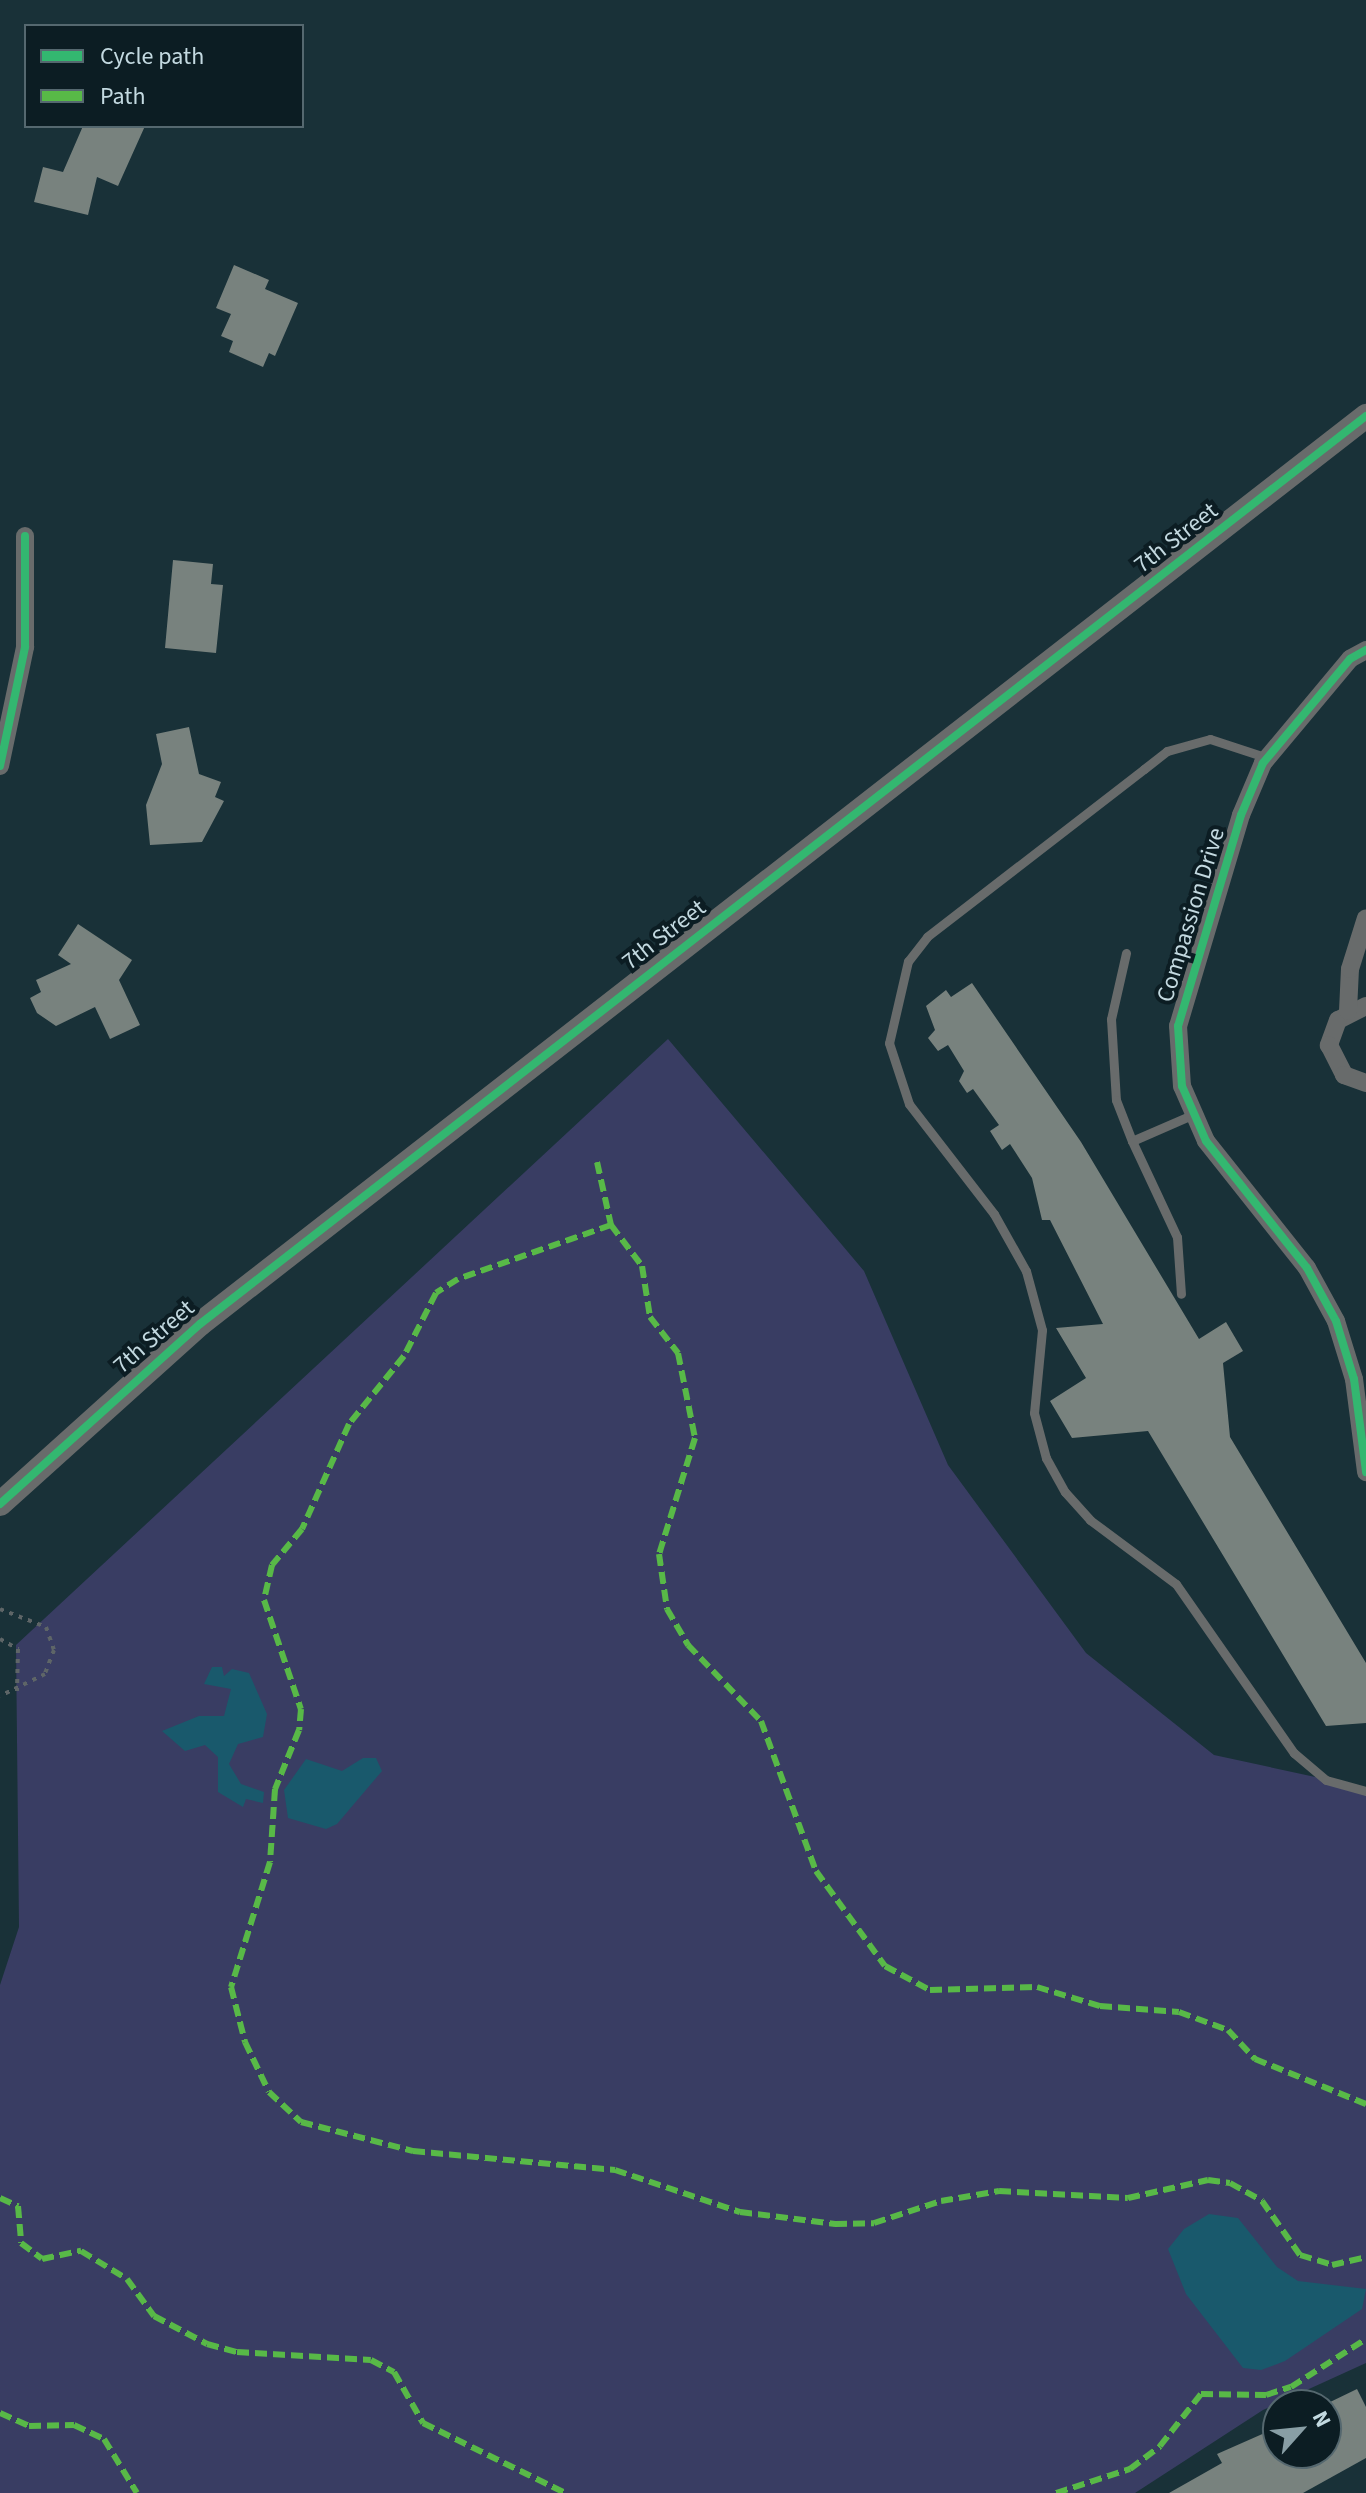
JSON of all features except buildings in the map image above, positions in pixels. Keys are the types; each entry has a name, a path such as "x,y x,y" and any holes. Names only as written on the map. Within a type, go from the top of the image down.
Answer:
{"street":[{"name":"7th Street","path":"0,1504 249,1285 1366,416"},
{"path":"0,766 25,647 25,536"},
{"name":"Compassion Drive","path":"1366,650 1350,659 1268,758 1241,815 1178,1026 1182,1086 1206,1141 1307,1268 1336,1321 1354,1379 1366,1472"},
{"path":"1366,918 1350,969 1357,1008 1331,1031 1331,1058 1344,1075 1366,1083"}],"lane":[{"path":"1268,758 1210,739 1167,751 927,937 908,961 889,1043 892,1068 909,1104 994,1214 1026,1271 1042,1330 1034,1413 1046,1458 1065,1492 1090,1520 1176,1584 1294,1753 1326,1780 1366,1791"},
{"path":"1126,953 1111,1019 1116,1100 1177,1237 1181,1294"},
{"path":"1132,1141 1194,1114"}],"path":[{"path":"0,1609 46,1627 54,1650 45,1674 17,1691 0,1696"},
{"path":"0,1639 18,1649 17,1691"}],"shaded area":[{"path":"668,1039 864,1271 948,1465 1086,1653 1214,1755 1366,1788 1366,2363 1309,2389 1262,2389 1262,2411 1135,2493 0,2493 0,1985 19,1927 16,1645"},
{"path":"212,1667 222,1667 224,1676 232,1669 249,1673 267,1714 263,1737 238,1744 229,1764 241,1784 264,1792 263,1803 246,1799 243,1807 218,1792 218,1757 205,1745 185,1751 162,1731 199,1716 224,1716 231,1689 204,1684"},
{"path":"363,1758 376,1758 382,1771 337,1824 326,1829 288,1818 284,1790 306,1759 342,1771"},
{"path":"1209,2214 1238,2218 1277,2267 1298,2281 1366,2289 1362,2309 1285,2361 1261,2370 1243,2368 1186,2294 1168,2249 1184,2229"}],"marked path":[{"path":"597,1162 611,1225 642,1266 650,1317 678,1353 695,1438 659,1554 667,1609 688,1645 761,1721 816,1871 885,1966 930,1990 1037,1987 1100,2006 1179,2012 1228,2030 1255,2059 1366,2104"},
{"path":"611,1225 458,1279 436,1293 404,1356 349,1424 302,1529 272,1565 264,1600 301,1709 299,1730 275,1789 270,1862 231,1987 245,2042 269,2092 301,2122 413,2151 615,2170 740,2212 835,2224 874,2223 941,2201 999,2191 1128,2198 1208,2180 1230,2183 1262,2201 1300,2255 1332,2265 1366,2257"},
{"path":"0,2198 18,2206 21,2243 42,2259 81,2251 127,2279 154,2316 207,2344 237,2352 371,2360 394,2372 423,2423 565,2493"},
{"path":"1056,2493 1130,2469 1160,2446 1201,2394 1266,2395 1291,2387 1366,2339"},
{"path":"0,2413 29,2426 74,2425 104,2439 137,2493"}],"cycle path":[{"path":"0,1504 200,1324 1366,416"},
{"path":"0,766 25,647 25,536"},
{"path":"1366,650 1350,659 1263,763 1241,815 1178,1026 1182,1086 1206,1141 1307,1268 1336,1321 1354,1379 1366,1472"}]}
